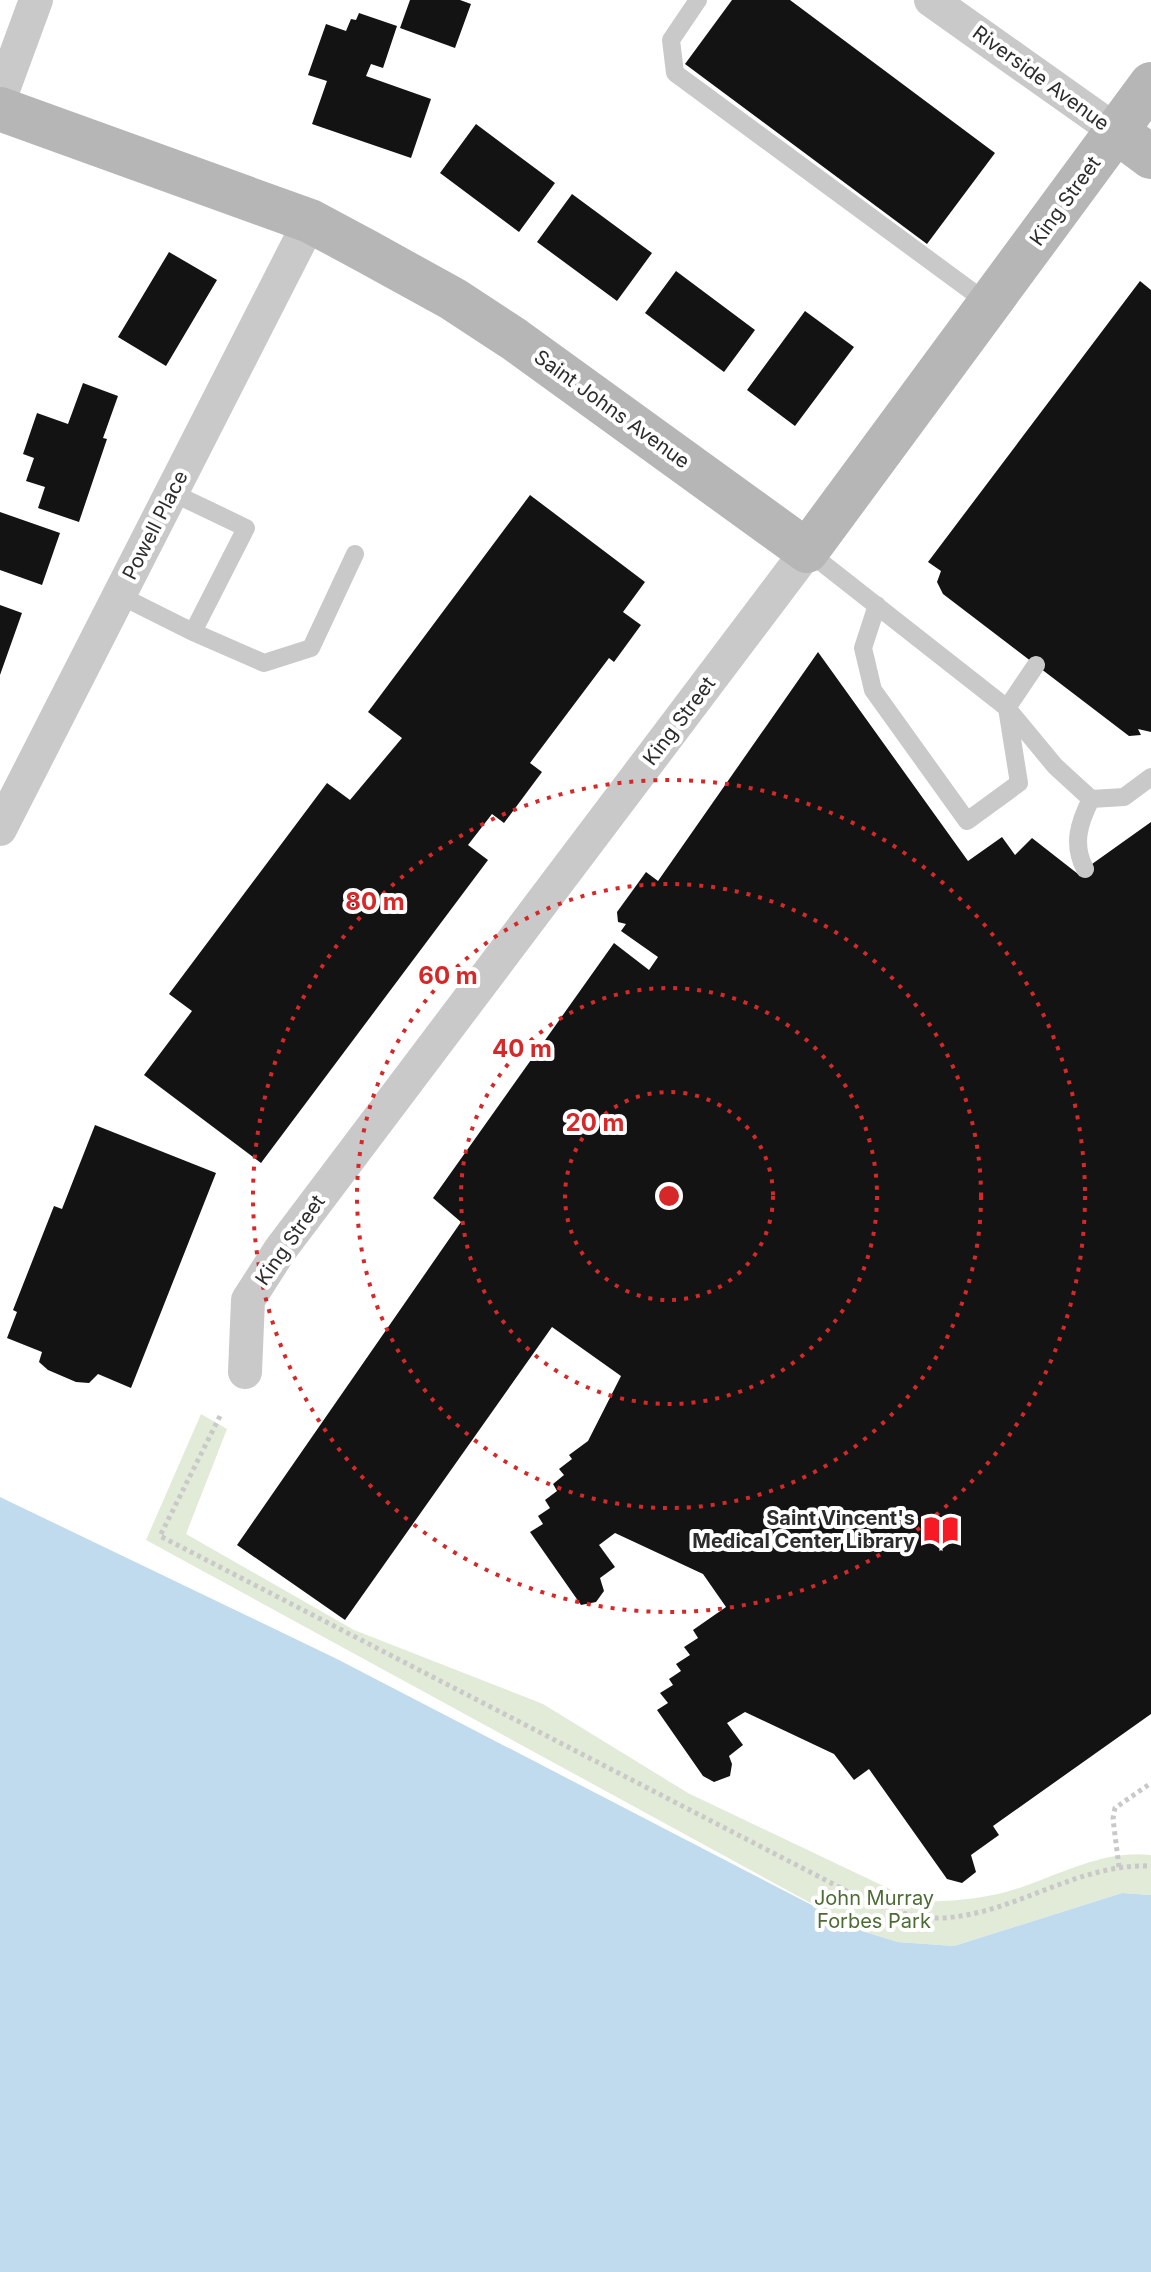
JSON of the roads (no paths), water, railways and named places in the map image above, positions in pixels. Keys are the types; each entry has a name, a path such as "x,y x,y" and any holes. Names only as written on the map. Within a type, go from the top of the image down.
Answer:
{"main road":[{"name":"King Street","path":"807,551 1151,84"},
{"name":"Saint Johns Avenue","path":"0,109 310,221 453,299 514,339 807,551"},
{"name":"Riverside Avenue","path":"1116,131 1151,157"}],"street":[{"path":"0,98 36,0"},
{"name":"Riverside Avenue","path":"931,0 1116,131"},
{"name":"Powell Place","path":"0,829 310,221"},
{"name":"King Street","path":"245,1372 248,1300 280,1250 807,551"}],"lane":[{"path":"698,0 671,40 675,73 989,304"},
{"path":"171,492 246,528 193,632"},
{"name":"Saint Johns Avenue","path":"807,551 1007,708 1055,766 1091,799"},
{"path":"119,595 264,663 311,648 355,554"},
{"path":"877,605 863,648 873,690 967,821 1019,783 1007,708 1036,665"},
{"path":"1085,869 1078,856 1078,826 1091,799 1124,797 1151,777"}],"water":[{"path":"0,1497 337,1659 862,1931 898,1942 954,1946 1122,1893 1151,1895 1151,2272 0,2272"}],"place":[{"name":"Saint Vincent's Medical Center Library","path":"941,1530"}],"park label":[{"name":"John Murray Forbes Park","path":"874,1910"}]}
